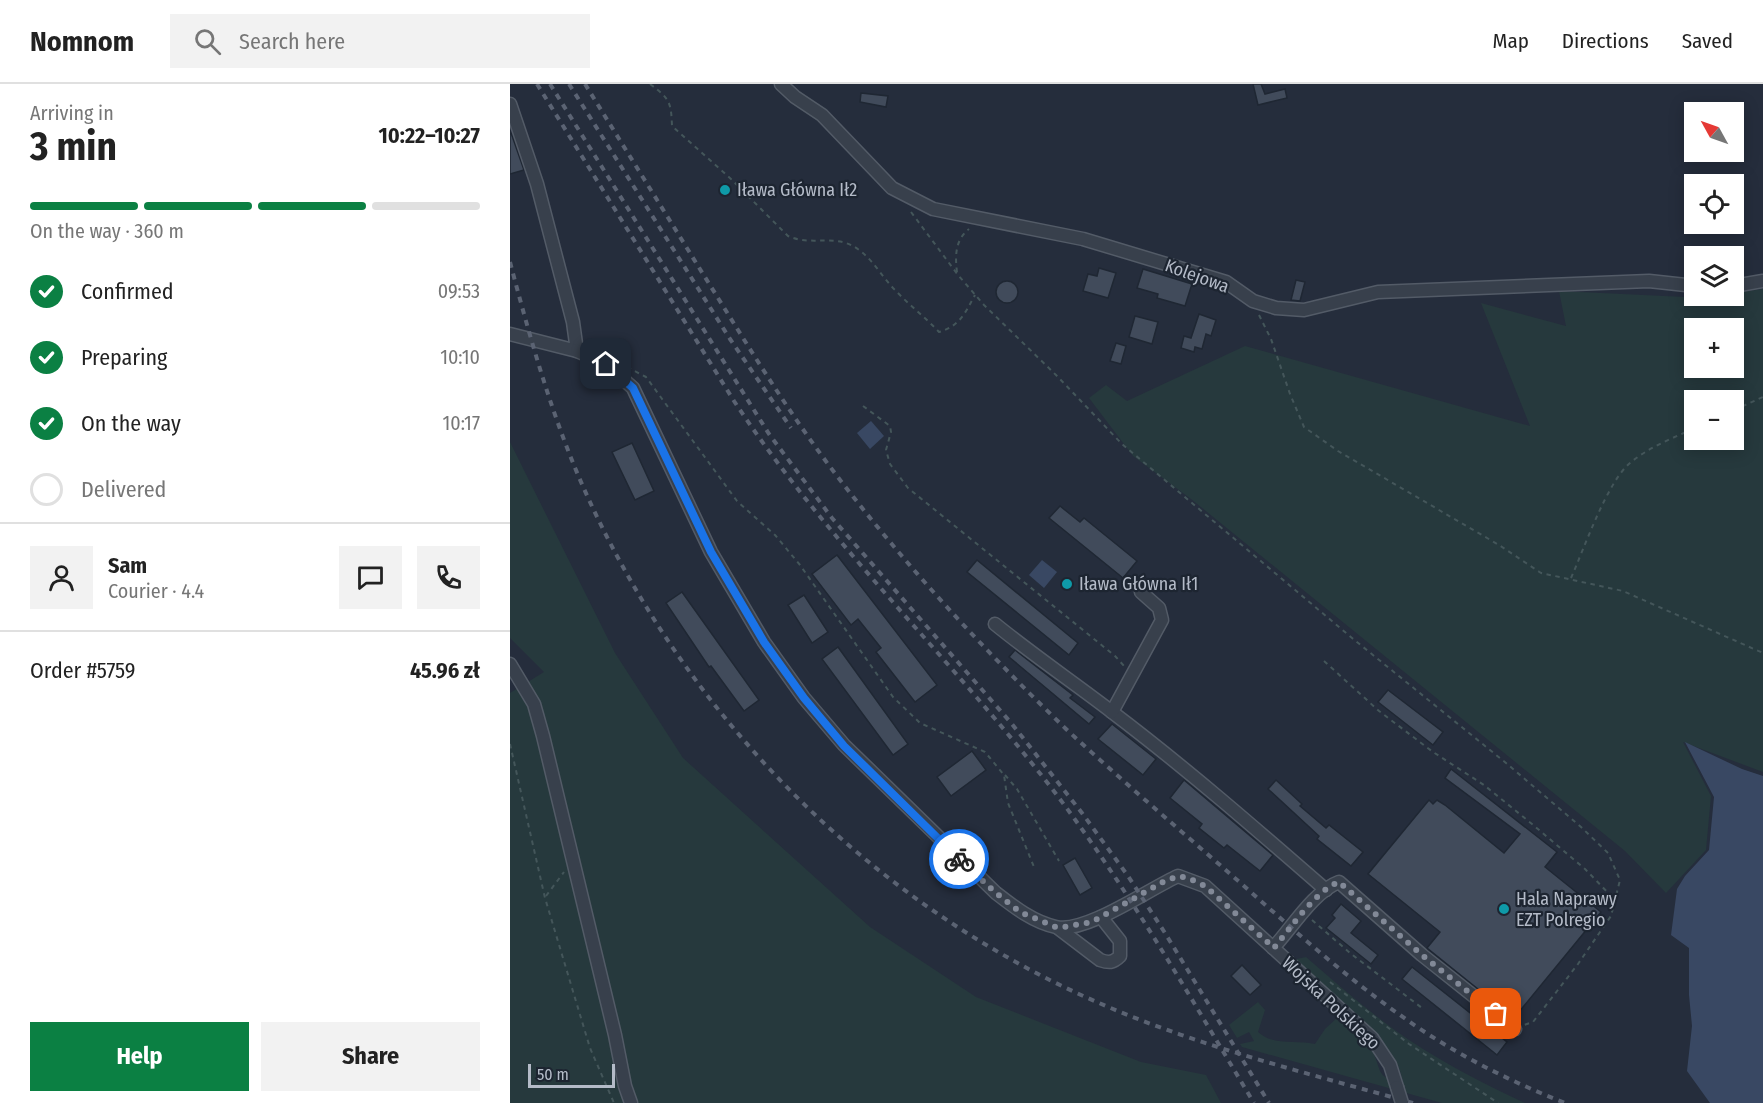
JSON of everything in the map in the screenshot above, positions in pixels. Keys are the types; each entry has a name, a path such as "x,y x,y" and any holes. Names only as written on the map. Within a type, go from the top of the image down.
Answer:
{"street":[{"name":"Kolejowa","path":"781,84 795,97 822,115 892,188 933,209 1083,239 1226,282 1253,301 1276,309 1304,310 1378,292 1649,281 1684,285"},
{"path":"510,104 537,184 573,322 577,351"},
{"path":"1744,284 1763,281"},
{"path":"510,334 577,351 606,364 633,388 711,552 764,642 804,698 844,746 996,893 1020,912 1058,928 1100,960 1108,963 1120,956 1120,941 1101,917"},
{"path":"1112,712 1162,620 1159,608 1141,592"},
{"path":"995,624 1031,654 1112,712 1223,801 1326,890"},
{"path":"510,664 534,704 556,782 572,860 615,1035 625,1086 631,1103"},
{"name":"Wojska Polskiego","path":"1058,928 1092,922 1178,876 1205,886 1372,1038 1390,1065 1402,1103"},
{"path":"1274,948 1303,912 1332,884 1339,882 1422,955 1515,1029"}],"path":[{"path":"650,84 669,100 672,110 672,126 731,179 788,236 807,242 844,243 856,248 870,259 895,290 939,332 952,328 964,315 975,295"},
{"path":"911,212 975,295 1130,451 1581,827 1608,853 1620,880 1611,916 1578,964 1533,1022 1515,1029"},
{"path":"958,275 955,257 959,242 966,231 986,219"},
{"path":"1253,301 1271,339 1304,427 1338,451 1499,545 1541,573 1623,591 1763,652"},
{"path":"606,364 630,368 646,377 737,501 775,535 800,565 893,697 920,723 985,752 1017,789 1059,861"},
{"path":"1744,406 1763,397"},
{"path":"863,406 890,426 891,432 886,450 890,464 908,488 1115,656 1132,674"},
{"path":"1571,579 1613,484 1629,464 1660,443 1684,433"},
{"path":"1324,661 1379,711 1433,752 1484,785 1532,824 1585,869 1615,900"},
{"path":"510,744 545,898 590,1048 614,1103"},
{"path":"1004,775 1008,803 1034,867"},
{"path":"545,898 572,860"},
{"path":"1303,912 1350,953 1422,1008"},
{"path":"1325,978 1409,1044 1498,1103"}],"green space":[{"path":"1763,289 1763,772 1683,742 1711,796 1706,850 1666,893 1625,851 1191,499 1133,456 1089,398 1106,385 1127,401 1245,346 1530,426 1481,303 1566,326 1559,291 1684,297 1684,306 1744,306 1744,292"},
{"path":"510,442 615,653 683,758 870,927 976,997 1141,1062 1206,1075 1221,1103 510,1103 510,693 544,672 510,638"},
{"path":"1306,957 1370,1011 1423,1049 1525,1103 1442,1103 1242,1047 1240,1044 1254,1041 1249,1032 1237,1038 1229,1025 1258,1002 1265,1010 1258,1032 1278,1041 1315,1044 1325,1029 1338,1017 1367,1043 1383,1075 1403,1082 1398,1065 1374,1031 1340,999 1292,960"}],"water":[{"path":"871,421 884,436 870,449 857,433"},
{"path":"1042,560 1057,572 1044,588 1029,575"},
{"path":"1685,742 1742,769 1763,776 1763,1103 1710,1103 1687,1071 1692,1026 1689,995 1689,948 1671,935 1677,889 1685,876 1709,850 1714,797"}],"building":[{"path":"1253,84 1261,84 1265,94 1285,89 1287,98 1258,105"},
{"path":"861,93 888,96 886,107 860,102"},
{"path":"510,130 524,170 510,174"},
{"path":"1099,268 1116,273 1108,298 1083,291 1088,274 1097,276"},
{"path":"1143,269 1192,284 1185,306 1157,298 1158,294 1137,288"},
{"path":"1296,280 1305,282 1300,301 1291,300"},
{"path":"1007,281 1015,284 1018,292 1015,300 1007,303 999,300 996,292 999,284"},
{"path":"1199,314 1216,320 1211,336 1206,334 1202,349 1195,347 1194,352 1181,348 1184,336 1191,338"},
{"path":"1135,316 1158,322 1152,344 1129,337"},
{"path":"1116,343 1126,346 1121,364 1110,361"},
{"path":"632,443 654,491 635,500 612,452"},
{"path":"1060,506 1080,522 1084,518 1137,561 1123,578 1049,518"},
{"path":"837,555 937,685 915,702 876,652 881,648 858,619 851,625 812,574"},
{"path":"977,560 1078,643 1069,655 967,572"},
{"path":"682,592 759,700 744,711 711,666 709,667 666,603"},
{"path":"804,595 828,632 812,643 788,605"},
{"path":"838,647 908,744 893,755 822,659"},
{"path":"1015,650 1073,695 1070,698 1095,717 1089,724 1009,657"},
{"path":"1388,690 1443,732 1433,745 1378,702"},
{"path":"1112,724 1156,759 1143,775 1098,739"},
{"path":"972,751 986,770 951,796 937,777"},
{"name":"Hala Naprawy EZT Polregio","path":"1451,769 1557,852 1545,867 1601,912 1514,1018 1427,948 1440,932 1368,874 1429,800 1433,804 1437,800 1445,805 1504,853 1520,834 1445,778"},
{"path":"1184,780 1273,855 1260,871 1227,845 1224,848 1199,828 1202,824 1170,798"},
{"path":"1276,780 1302,804 1300,806 1326,828 1329,825 1363,852 1351,866 1317,839 1319,836 1268,789"},
{"path":"1075,858 1092,888 1080,895 1063,865"},
{"path":"1341,904 1361,921 1351,933 1378,955 1371,964 1326,928 1335,918 1332,915"},
{"path":"1242,965 1261,985 1250,995 1231,976"},
{"path":"1412,967 1507,1042 1497,1055 1402,979"}],"railway":[{"path":"537,84 734,401 770,453 849,551 1014,741 1081,827 1133,904 1254,1103"},
{"path":"550,84 769,434 832,518 1012,724 1082,813 1128,876 1165,933 1269,1103"},
{"path":"569,84 730,339 791,428"},
{"path":"585,84 750,349 816,448 916,573 1005,668 1106,765 1377,999 1459,1053 1522,1085 1565,1103"},
{"path":"510,262 532,343 558,423 578,475 620,561 669,642 725,718 789,789 858,853 933,911 1014,961 1099,1003 1176,1033 1254,1058 1413,1103"}],"way so far":[{"path":"959,859 1020,912 1058,928 1092,922 1163,882 1178,876 1188,878 1205,886 1274,948 1305,910 1332,884 1339,882 1422,955 1496,1014"}],"place":[{"name":"Iława Główna Ił2","path":"725,190"},
{"name":"Iława Główna Ił1","path":"1067,584"},
{"name":"Hala Naprawy EZT Polregio","path":"1504,909"}],"route":[{"path":"606,364 633,388 711,552 764,642 804,698 844,746 959,859"}]}
